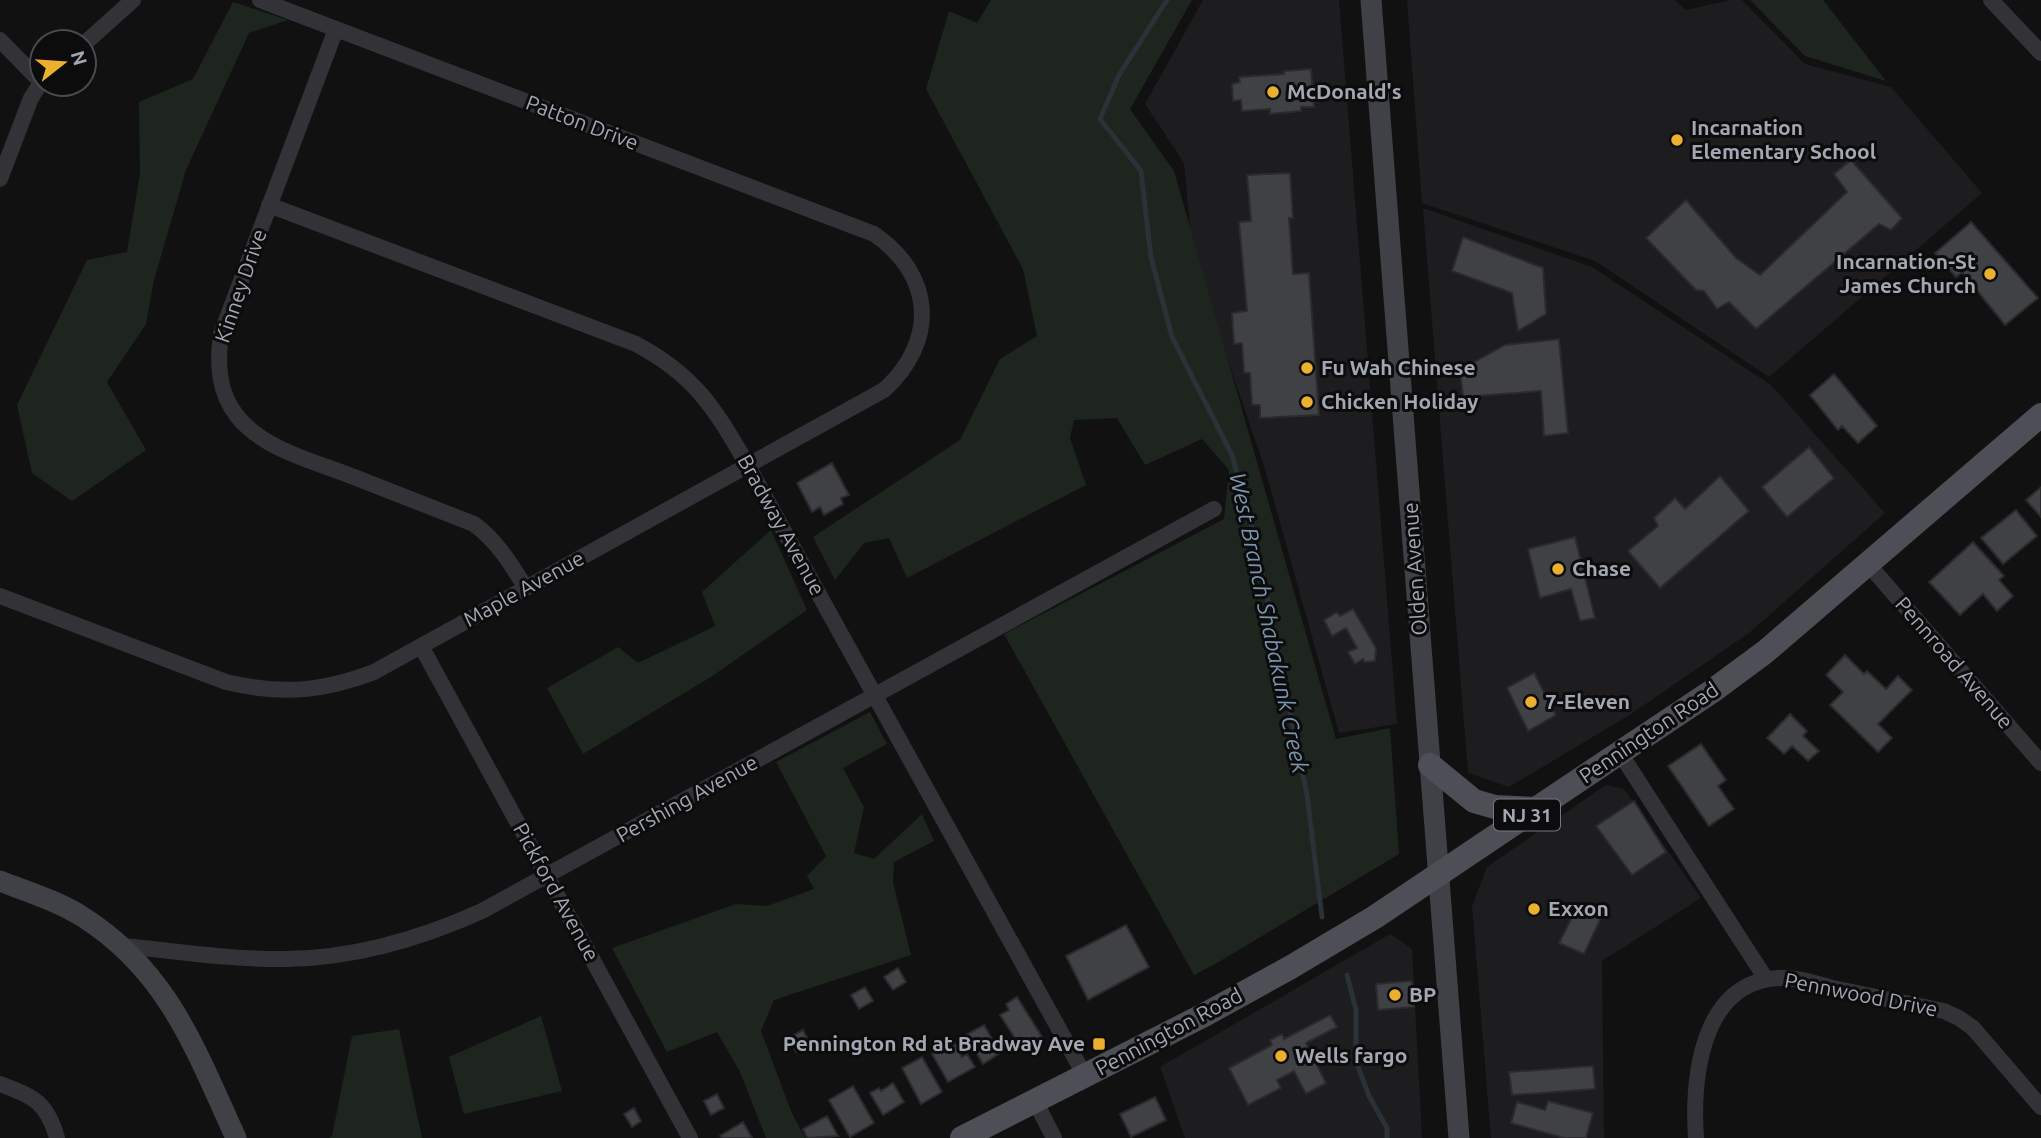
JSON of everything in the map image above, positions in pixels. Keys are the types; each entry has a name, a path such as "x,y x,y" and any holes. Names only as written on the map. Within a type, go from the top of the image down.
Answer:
{"main road":[{"name":"Olden Avenue","path":"1371,0 1459,1138"},
{"name":"Pennington Road","path":"962,1138 1206,1014 1291,967 1375,917 1620,753 1765,652 2041,415"},
{"path":"1430,765 1474,802 1495,807 1536,809"},
{"path":"0,881 82,916 122,946 145,970 166,996 185,1028 236,1138"}],"street":[{"path":"98,31 133,0"},
{"name":"Patton Drive","path":"260,0 861,229 891,246 899,255"},
{"path":"1991,0 2041,53"},
{"name":"Kinney Drive","path":"336,29 221,334 219,376 235,414 260,438 474,524 491,536 526,588"},
{"path":"0,40 28,68"},
{"path":"0,179 31,98"},
{"name":"Bradway Avenue","path":"269,205 636,344 685,376 704,396 748,466 1085,1076"},
{"name":"Maple Avenue","path":"0,596 226,682 254,688 286,691 315,689 347,682 374,672 884,390 900,376 911,360 918,342 922,308 912,274 899,255"},
{"name":"Pershing Avenue","path":"122,946 248,958 288,959 368,950 445,927 482,911 547,876 1214,509"},
{"name":"Pennroad Avenue","path":"1868,564 2041,763"},
{"name":"Pickford Avenue","path":"421,646 690,1138"},
{"name":"Pennwood Drive","path":"1620,753 1766,979"},
{"name":"Pennwood Drive","path":"1696,1138 1696,1077 1703,1048 1715,1020 1725,1002 1740,990 1766,979 1783,978 1944,1011 1973,1028 2041,1107"},
{"path":"0,1084 30,1095 42,1105 52,1118 57,1138"},
{"path":"1035,1101 1054,1138"}],"shaded area":[{"path":"991,0 1192,0 1130,109 1174,171 1336,739 1390,728 1399,854 1194,975 1004,634 1224,519 1229,470 1202,439 1145,465 1117,418 1074,420 1070,438 1086,485 907,578 889,538 864,543 835,580 813,537 960,440 1000,359 1037,336 1023,269 926,89 949,11 977,23"},
{"path":"1203,0 1339,0 1397,724 1339,733 1265,469 1193,258 1184,163 1145,104"},
{"name":"Incarnation Elementary School","path":"1407,0 1675,0 1686,10 1730,0 1742,0 1805,64 1891,87 1982,193 1769,377 1595,261 1422,203"},
{"path":"1750,0 1823,0 1886,81 1805,56"},
{"path":"233,2 288,20 249,33 186,170 154,280 146,324 107,382 146,450 72,501 32,473 17,405 87,260 127,252 140,173 139,102 193,79"},
{"path":"1423,208 1592,267 1771,385 1885,513 1749,633 1631,714 1509,787 1468,773"},
{"path":"771,530 807,610 711,677 583,754 547,688 618,647 638,663 715,626 702,592"},
{"path":"870,712 887,744 843,768 864,807 854,853 874,859 922,814 934,841 894,862 893,882 911,955 774,1000 761,1031 791,1111 805,1138 766,1138 740,1072 717,1032 667,1052 612,948 736,904 767,906 814,889 807,876 826,856 776,762"},
{"path":"1606,785 1624,789 1701,898 1602,961 1604,1138 1491,1138 1472,906 1487,867"},
{"path":"1390,934 1412,949 1422,1138 1185,1138 1160,1067"},
{"path":"541,1016 562,1091 464,1114 449,1057"},
{"path":"399,1029 422,1138 328,1138 332,1136 352,1036"}],"building":[{"name":"McDonald's","path":"1311,69 1314,107 1270,114 1270,109 1242,111 1241,100 1233,101 1232,84 1240,82 1239,77"},
{"path":"1851,160 1902,218 1891,230 1879,224 1756,329 1729,302 1717,309 1704,291 1696,290 1646,238 1686,200 1736,258 1760,275 1847,192 1834,174"},
{"path":"1290,173 1293,218 1289,218 1293,274 1309,273 1319,415 1260,418 1260,405 1252,405 1250,373 1244,373 1242,343 1234,344 1232,313 1247,311 1239,222 1251,221 1247,175"},
{"name":"Incarnation-St James Church","path":"1971,222 2038,298 2005,325 1962,272 1956,277 1935,253"},
{"path":"1463,237 1543,268 1546,314 1518,331 1512,293 1452,271"},
{"path":"1559,339 1568,433 1544,436 1541,391 1463,397 1460,370 1505,345"},
{"path":"1834,374 1877,426 1858,443 1842,426 1838,430 1810,395"},
{"path":"1809,447 1834,478 1787,517 1762,487"},
{"path":"832,463 849,495 841,498 843,504 824,515 820,507 812,512 797,483"},
{"path":"1720,476 1749,511 1660,588 1628,551 1658,526 1654,518 1675,498 1685,509"},
{"path":"2041,487 2041,517 2026,500"},
{"path":"2016,510 2037,536 2003,564 1981,538"},
{"name":"Chase","path":"1575,537 1595,618 1580,621 1571,589 1540,598 1528,549"},
{"path":"1973,542 2004,576 1999,580 2013,596 1997,611 1983,594 1960,615 1929,582"},
{"path":"1353,609 1376,648 1375,661 1364,662 1363,659 1355,664 1348,652 1357,648 1346,628 1332,636 1324,620 1337,612 1340,616"},
{"path":"1845,655 1864,674 1867,671 1886,689 1898,676 1912,690 1878,724 1892,738 1878,752 1830,705 1843,692 1826,675"},
{"name":"7-Eleven","path":"1534,673 1556,715 1528,731 1507,688"},
{"path":"1790,714 1807,731 1803,736 1819,751 1808,761 1792,746 1784,754 1767,738"},
{"path":"1701,744 1726,780 1718,786 1734,809 1709,826 1668,766"},
{"path":"1634,801 1666,852 1632,875 1596,826"},
{"path":"1577,907 1601,918 1584,954 1559,943"},
{"path":"1126,925 1149,967 1088,1000 1066,956"},
{"path":"898,968 906,982 893,990 884,977"},
{"name":"BP","path":"1412,981 1414,1007 1378,1010 1376,984"},
{"path":"865,987 873,1001 859,1009 851,995"},
{"path":"1017,997 1044,1040 1024,1052 1000,1015 1009,1010 1006,1004"},
{"name":"Wells fargo","path":"1330,1015 1337,1027 1306,1043 1326,1083 1306,1094 1294,1071 1277,1080 1281,1088 1248,1105 1229,1068 1272,1045 1270,1040 1282,1034 1284,1039"},
{"path":"984,1025 1000,1053 983,1064 966,1035"},
{"path":"803,1030 810,1044 796,1052 789,1038"},
{"path":"954,1042 962,1057 967,1054 975,1067 948,1082 932,1054"},
{"path":"922,1057 942,1092 921,1104 902,1068"},
{"path":"1593,1066 1595,1089 1512,1095 1509,1072"},
{"path":"893,1083 904,1102 883,1115 870,1093 879,1088 881,1091"},
{"path":"853,1086 874,1123 850,1137 829,1100"},
{"path":"717,1094 724,1108 711,1115 704,1101"},
{"path":"1155,1097 1166,1120 1131,1137 1120,1114"},
{"path":"1548,1101 1593,1113 1586,1138 1564,1138 1511,1123 1517,1102 1545,1110"},
{"path":"634,1108 641,1121 632,1127 624,1114"},
{"path":"827,1116 838,1136 807,1138 803,1129"},
{"path":"743,1122 752,1138 720,1136"}],"waterway":[{"name":"West Branch Shabakunk Creek","path":"1167,0 1119,75 1100,119 1141,171 1151,257 1172,337 1232,455 1257,547 1307,795 1322,917"},
{"name":"West Branch Shabakunk Creek","path":"1347,975 1356,1010 1356,1061 1369,1096 1387,1128 1387,1138"}],"place":[{"name":"McDonald's","path":"1273,92"},
{"name":"Incarnation Elementary School","path":"1677,140"},
{"name":"Incarnation-St James Church","path":"1990,274"},
{"name":"Fu Wah Chinese","path":"1307,368"},
{"name":"Chicken Holiday","path":"1307,402"},
{"name":"Chase","path":"1558,569"},
{"name":"7-Eleven","path":"1531,702"},
{"name":"Exxon","path":"1534,909"},
{"name":"BP","path":"1395,995"},
{"name":"Pennington Rd at Bradway Ave","path":"1099,1044"},
{"name":"Wells fargo","path":"1281,1056"}]}
